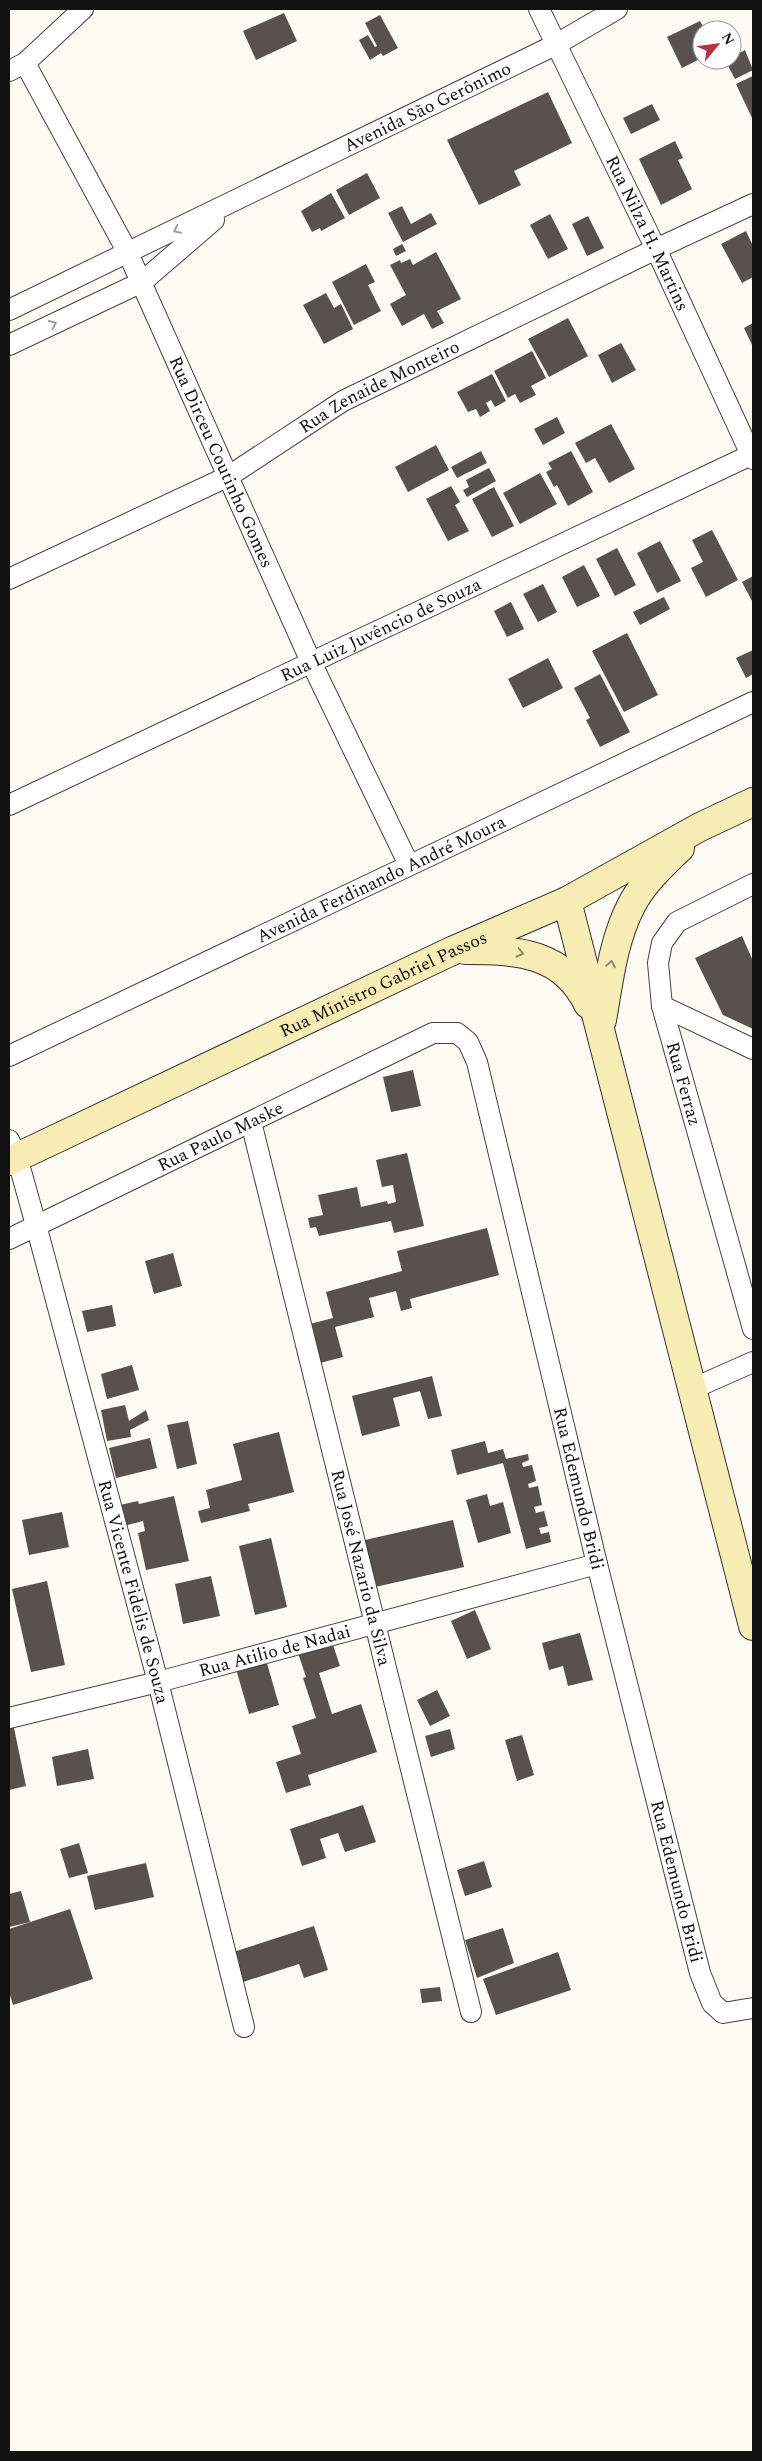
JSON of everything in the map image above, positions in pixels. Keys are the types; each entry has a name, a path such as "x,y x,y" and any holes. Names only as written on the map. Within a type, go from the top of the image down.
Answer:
{"main road":[{"name":"Rua Ministro Gabriel Passos","path":"12,1152 454,950 567,901 700,827 753,802"},
{"path":"600,1029 614,952 632,903 657,871 700,827"},
{"path":"567,901 753,1626"},
{"path":"454,950 507,950 549,961 579,985 600,1029"}],"street":[{"path":"17,67 84,9"},
{"name":"Rua Nilza H. Martins","path":"538,9 656,249 753,456"},
{"name":"Avenida São Gerônimo","path":"9,310 555,45 617,9"},
{"name":"Rua Dirceu Coutinho Gomes","path":"17,67 128,253 311,662 409,865"},
{"name":"Avenida São Gerônimo","path":"9,345 142,282 237,201"},
{"name":"Rua Zenaide Monteiro","path":"9,579 229,476 343,401 753,204"},
{"name":"Rua Luiz Juvêncio de Souza","path":"9,805 753,456"},
{"name":"Avenida Ferdinando André Moura","path":"9,1056 753,702"},
{"name":"Rua Ferraz","path":"753,884 677,922 662,943 658,964 662,1006 753,1329"},
{"path":"662,1006 753,1049"},
{"name":"Rua Paulo Maske","path":"9,1239 433,1033"},
{"name":"Rua Edemundo Bridi","path":"433,1033 457,1033 468,1042 477,1062 597,1564 700,1973 712,2003 723,2013 753,2008"},
{"name":"Rua José Nazario da Silva","path":"251,1122 472,2012"},
{"name":"Rua Vicente Fidelis de Souza","path":"12,1152 36,1225 158,1682 244,2027"},
{"path":"692,1388 753,1362"},
{"name":"Rua Atilio de Nadai","path":"9,1718 158,1682 597,1564"}],"building":[{"path":"284,13 297,41 256,60 243,31"},
{"path":"380,15 398,48 383,56 381,53 370,60 359,40 368,35 375,47 377,46 365,23"},
{"path":"692,25 692,63 682,68 667,37"},
{"path":"745,50 753,70 735,79 730,70 742,70 742,52"},
{"path":"753,76 753,120 736,84"},
{"path":"548,92 572,143 514,171 521,185 479,205 447,140"},
{"path":"652,104 660,120 631,134 623,118"},
{"path":"675,141 683,158 678,160 692,189 661,205 639,159"},
{"path":"367,173 380,198 349,215 336,190"},
{"path":"331,193 345,218 321,231 320,228 312,232 301,211"},
{"path":"402,206 411,224 431,213 437,224 403,242 388,213"},
{"path":"550,214 568,249 548,259 530,225"},
{"path":"588,216 604,248 587,256 572,224"},
{"path":"746,231 753,246 753,277 742,283 721,244"},
{"path":"402,244 406,251 396,256 393,249"},
{"path":"436,252 461,299 437,311 444,323 432,329 424,314 402,326 390,304 406,295 390,265 400,260 401,263 410,259 413,265"},
{"path":"366,264 375,282 368,285 381,311 354,325 332,282"},
{"path":"326,293 334,308 341,304 353,329 324,344 303,305"},
{"path":"568,318 588,356 549,377 528,339"},
{"path":"753,323 753,347 744,328"},
{"path":"621,343 636,370 612,383 598,355"},
{"path":"532,351 546,378 531,386 536,395 520,403 515,394 508,398 494,371"},
{"path":"492,374 506,401 495,407 491,400 486,403 490,411 480,417 476,409 468,412 457,392"},
{"path":"557,417 565,433 543,445 534,429"},
{"path":"611,424 635,469 609,483 595,458 586,463 575,443"},
{"path":"436,445 449,470 408,492 395,467"},
{"path":"481,451 487,463 457,478 451,467"},
{"path":"571,451 593,492 568,506 557,485 554,487 546,472 552,469 548,463"},
{"path":"489,468 496,481 467,497 463,490 469,487 466,480"},
{"path":"540,473 557,504 520,524 503,493"},
{"path":"451,486 460,502 455,505 469,531 448,541 426,499"},
{"path":"494,487 514,526 492,537 472,499"},
{"path":"712,530 738,580 706,597 691,568 703,562 692,540"},
{"path":"660,541 681,581 657,593 637,553"},
{"path":"617,548 636,585 615,596 596,559"},
{"path":"584,565 600,596 577,607 562,577"},
{"path":"753,576 753,603 742,582"},
{"path":"543,584 557,612 538,622 523,594"},
{"path":"664,597 670,609 640,625 633,612"},
{"path":"511,602 524,629 507,637 494,611"},
{"path":"627,633 658,695 624,712 592,651"},
{"path":"753,650 753,674 746,678 736,658"},
{"path":"548,658 563,688 523,708 508,679"},
{"path":"600,674 630,732 600,747 586,720 590,718 574,688"},
{"path":"742,936 753,961 753,1029 723,1015 695,958"},
{"path":"413,1070 421,1106 391,1112 383,1077"},
{"path":"407,1153 424,1226 394,1233 391,1221 319,1236 316,1227 310,1228 308,1218 323,1215 318,1195 357,1187 361,1207 387,1201 388,1204 396,1202 393,1185 382,1187 376,1160"},
{"path":"487,1228 499,1275 410,1299 412,1308 401,1311 396,1291 369,1298 374,1317 335,1327 343,1357 320,1363 310,1324 333,1318 326,1292 402,1271 397,1251"},
{"path":"173,1253 182,1286 154,1294 145,1261"},
{"path":"112,1305 116,1326 87,1332 82,1311"},
{"path":"132,1365 139,1390 107,1399 101,1374"},
{"path":"432,1376 442,1416 428,1419 420,1391 393,1398 400,1426 362,1436 352,1396"},
{"path":"125,1405 129,1421 146,1410 149,1420 130,1430 131,1437 107,1441 101,1410"},
{"path":"188,1421 197,1464 177,1469 167,1425"},
{"path":"279,1432 294,1492 248,1504 250,1511 201,1523 198,1511 210,1508 206,1490 242,1480 233,1444"},
{"path":"150,1438 157,1468 116,1478 109,1448"},
{"path":"485,1441 488,1453 503,1449 506,1459 528,1454 529,1460 522,1463 523,1467 532,1465 536,1481 528,1484 529,1488 538,1486 542,1505 534,1507 536,1513 544,1511 548,1526 539,1528 541,1534 549,1532 551,1542 526,1549 503,1463 457,1475 451,1450"},
{"path":"487,1494 490,1506 503,1502 511,1533 478,1543 466,1500"},
{"path":"174,1496 189,1561 146,1570 138,1533 145,1531 143,1521 120,1527 115,1506 138,1501 139,1504"},
{"path":"62,1512 69,1547 29,1555 22,1520"},
{"path":"453,1520 464,1567 375,1587 365,1540"},
{"path":"271,1538 287,1607 255,1615 239,1546"},
{"path":"211,1576 220,1616 183,1624 175,1584"},
{"path":"47,1581 65,1665 31,1672 12,1589"},
{"path":"475,1610 491,1649 467,1659 451,1621"},
{"path":"580,1633 593,1680 568,1686 563,1666 549,1670 542,1643"},
{"path":"332,1642 340,1666 319,1673 332,1714 361,1704 377,1752 308,1775 311,1785 286,1793 276,1762 301,1754 292,1726 316,1718 303,1678 306,1677 298,1653"},
{"path":"266,1660 279,1705 249,1714 236,1669"},
{"path":"437,1690 450,1716 430,1726 417,1700"},
{"path":"13,1723 26,1786 9,1790 9,1724"},
{"path":"450,1729 455,1749 431,1757 425,1736"},
{"path":"522,1735 534,1775 517,1781 505,1740"},
{"path":"88,1749 94,1779 57,1786 52,1757"},
{"path":"363,1805 376,1842 345,1852 338,1833 320,1839 326,1858 302,1866 290,1829"},
{"path":"79,1843 88,1873 69,1878 60,1849"},
{"path":"484,1861 492,1887 465,1896 457,1870"},
{"path":"146,1863 154,1897 95,1910 87,1876"},
{"path":"21,1891 30,1922 9,1927 9,1894"},
{"path":"70,1909 93,1979 13,2005 9,1992 9,1929"},
{"path":"314,1926 328,1970 304,1978 299,1964 237,1984 227,1954"},
{"path":"503,1928 514,1963 477,1978 465,1940"},
{"path":"558,1952 571,1990 496,2015 483,1979"},
{"path":"440,1987 442,2001 422,2003 420,1989"}]}
